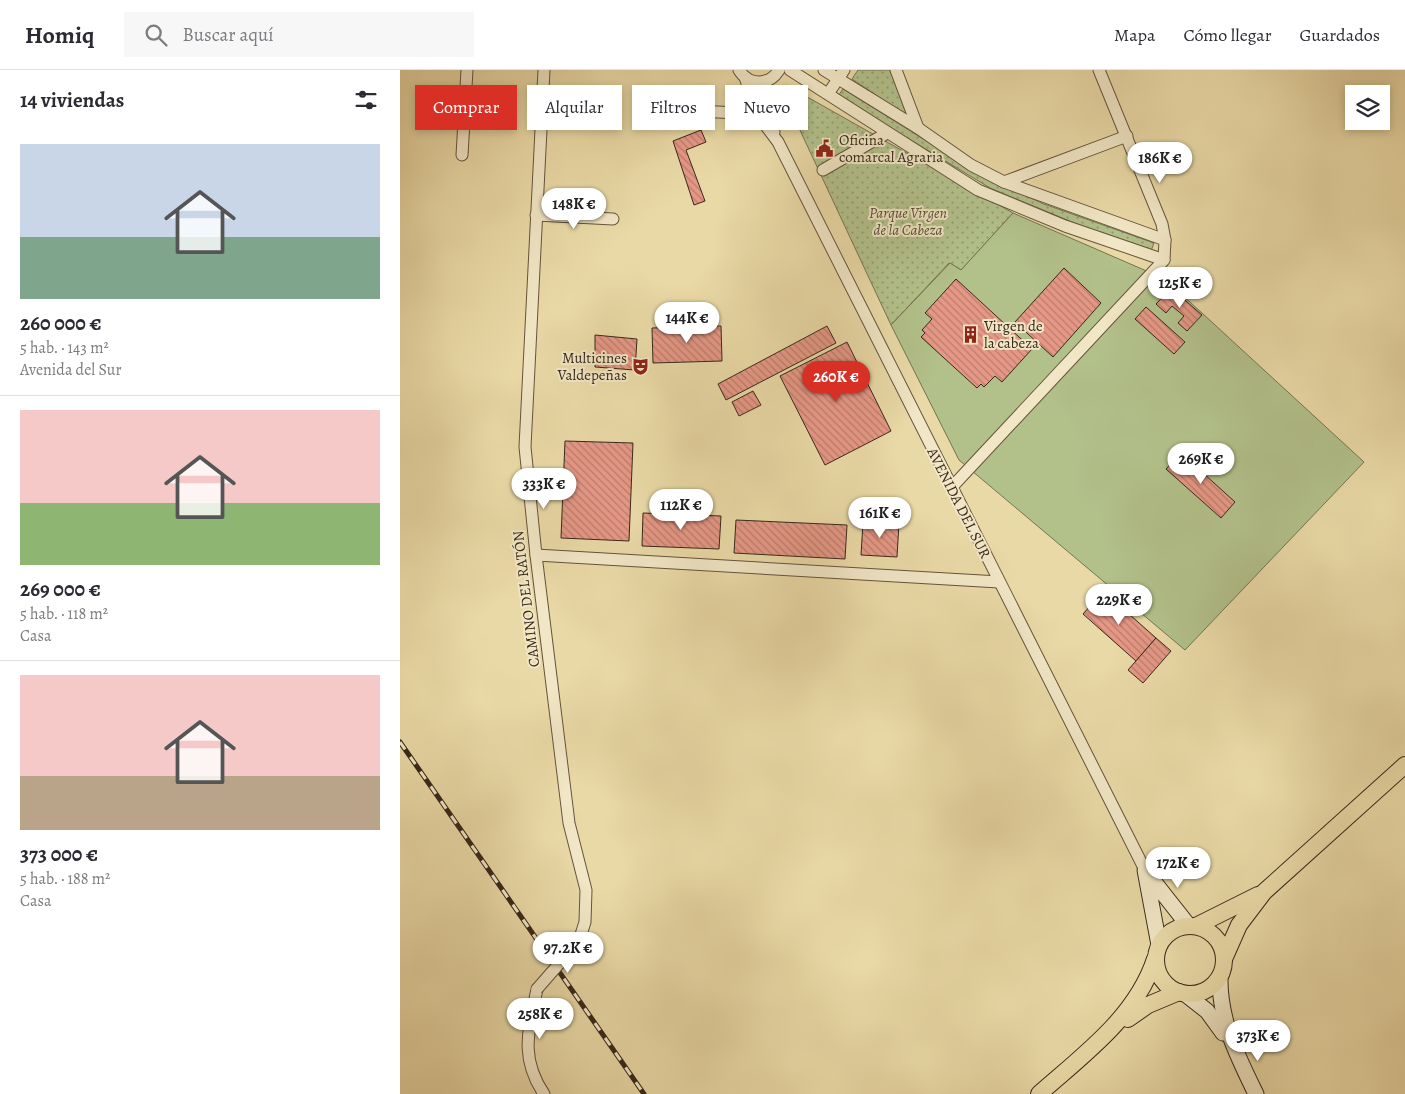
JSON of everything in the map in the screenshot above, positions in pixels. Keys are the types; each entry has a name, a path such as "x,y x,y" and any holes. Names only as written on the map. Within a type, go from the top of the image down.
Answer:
{"main road":[{"path":"1256,1094 1232,1044 1220,1000 1220,976 1224,959 1239,925 1264,892 1405,765"},
{"name":"AVENIDA DEL SUR","path":"1145,870 1192,926"},
{"name":"AVENIDA DEL SUR","path":"1145,870 1157,952"},
{"path":"1113,1028 1145,987 1157,952 1171,931 1192,926 1264,892"},
{"path":"1192,926 1207,930 1216,938 1222,947 1224,959"},
{"path":"1157,952 1157,970 1162,980 1170,988 1182,993 1207,1011 1232,1044"},
{"path":"1039,1094 1113,1028 1148,1005 1182,993 1205,990 1220,976"}],"street":[{"path":"462,155 466,70"},
{"name":"CAMINO DEL RATÓN","path":"543,85 544,70"},
{"path":"742,74 751,81 765,82 772,79 780,70"},
{"path":"790,70 887,134 978,190 1065,226 1164,260"},
{"path":"824,70 841,74 971,165 1004,182 1165,240"},
{"path":"896,70 918,128"},
{"path":"951,488 1164,260 1165,240 1162,224 1099,70"},
{"path":"828,94 841,74"},
{"name":"AVENIDA DEL SUR","path":"765,82 766,101 775,136 1145,870"},
{"name":"CAMINO DEL RATÓN","path":"540,130 525,447 536,555 569,823 586,890 586,922 579,941 537,989 526,1040 533,1078 544,1094"},
{"name":"AVENIDA DEL SUR","path":"770,130 775,136"},
{"path":"823,170 887,134"},
{"path":"1004,182 1126,136"},
{"path":"536,215 612,219"},
{"path":"536,555 999,582"}],"green space":[{"path":"858,70 890,70 907,116 852,79"},
{"path":"843,89 986,178 1044,204 1154,243 1151,251 1084,227 990,188 838,96"},
{"name":"Parque Virgen de la Cabeza","path":"808,97 1013,213 961,270 949,263 891,325 800,130 808,130"},
{"path":"1013,213 1165,279 1364,462 1185,650 959,460 891,325 950,263 961,270"}],"building":[{"path":"701,130 706,142 686,150 705,201 694,205 673,141"},
{"name":"Virgen de la cabeza","path":"1064,268 1101,303 1053,357 1015,322"},
{"name":"Virgen de la cabeza","path":"956,279 1032,349 1002,382 995,376 984,387 981,384 977,388 921,337 925,333 922,330 932,319 925,313"},
{"path":"1171,288 1202,315 1187,331 1178,323 1184,316 1172,306 1166,313 1156,304"},
{"path":"1146,307 1185,342 1174,354 1135,319"},
{"path":"721,326 722,361 653,363 652,328"},
{"path":"827,326 836,343 726,400 718,384"},
{"path":"595,335 637,339 635,370 595,367"},
{"path":"847,342 891,431 825,465 780,376"},
{"path":"753,391 761,405 739,416 732,402"},
{"path":"565,441 633,443 629,541 561,538"},
{"path":"1181,453 1235,502 1221,518 1166,469"},
{"path":"643,513 721,516 719,549 642,546"},
{"path":"736,520 847,525 845,559 734,553"},
{"path":"863,522 899,523 897,557 861,555"},
{"path":"1103,591 1156,638 1136,661 1083,614"},
{"path":"1156,638 1171,651 1143,683 1128,670"}],"railway":[{"path":"400,742 644,1094"}],"place":[{"name":"Oficina comarcal Agraria","path":"825,149"},
{"name":"Virgen de la cabeza","path":"970,335"},
{"name":"Multicines Valdepeñas","path":"641,367"}]}
